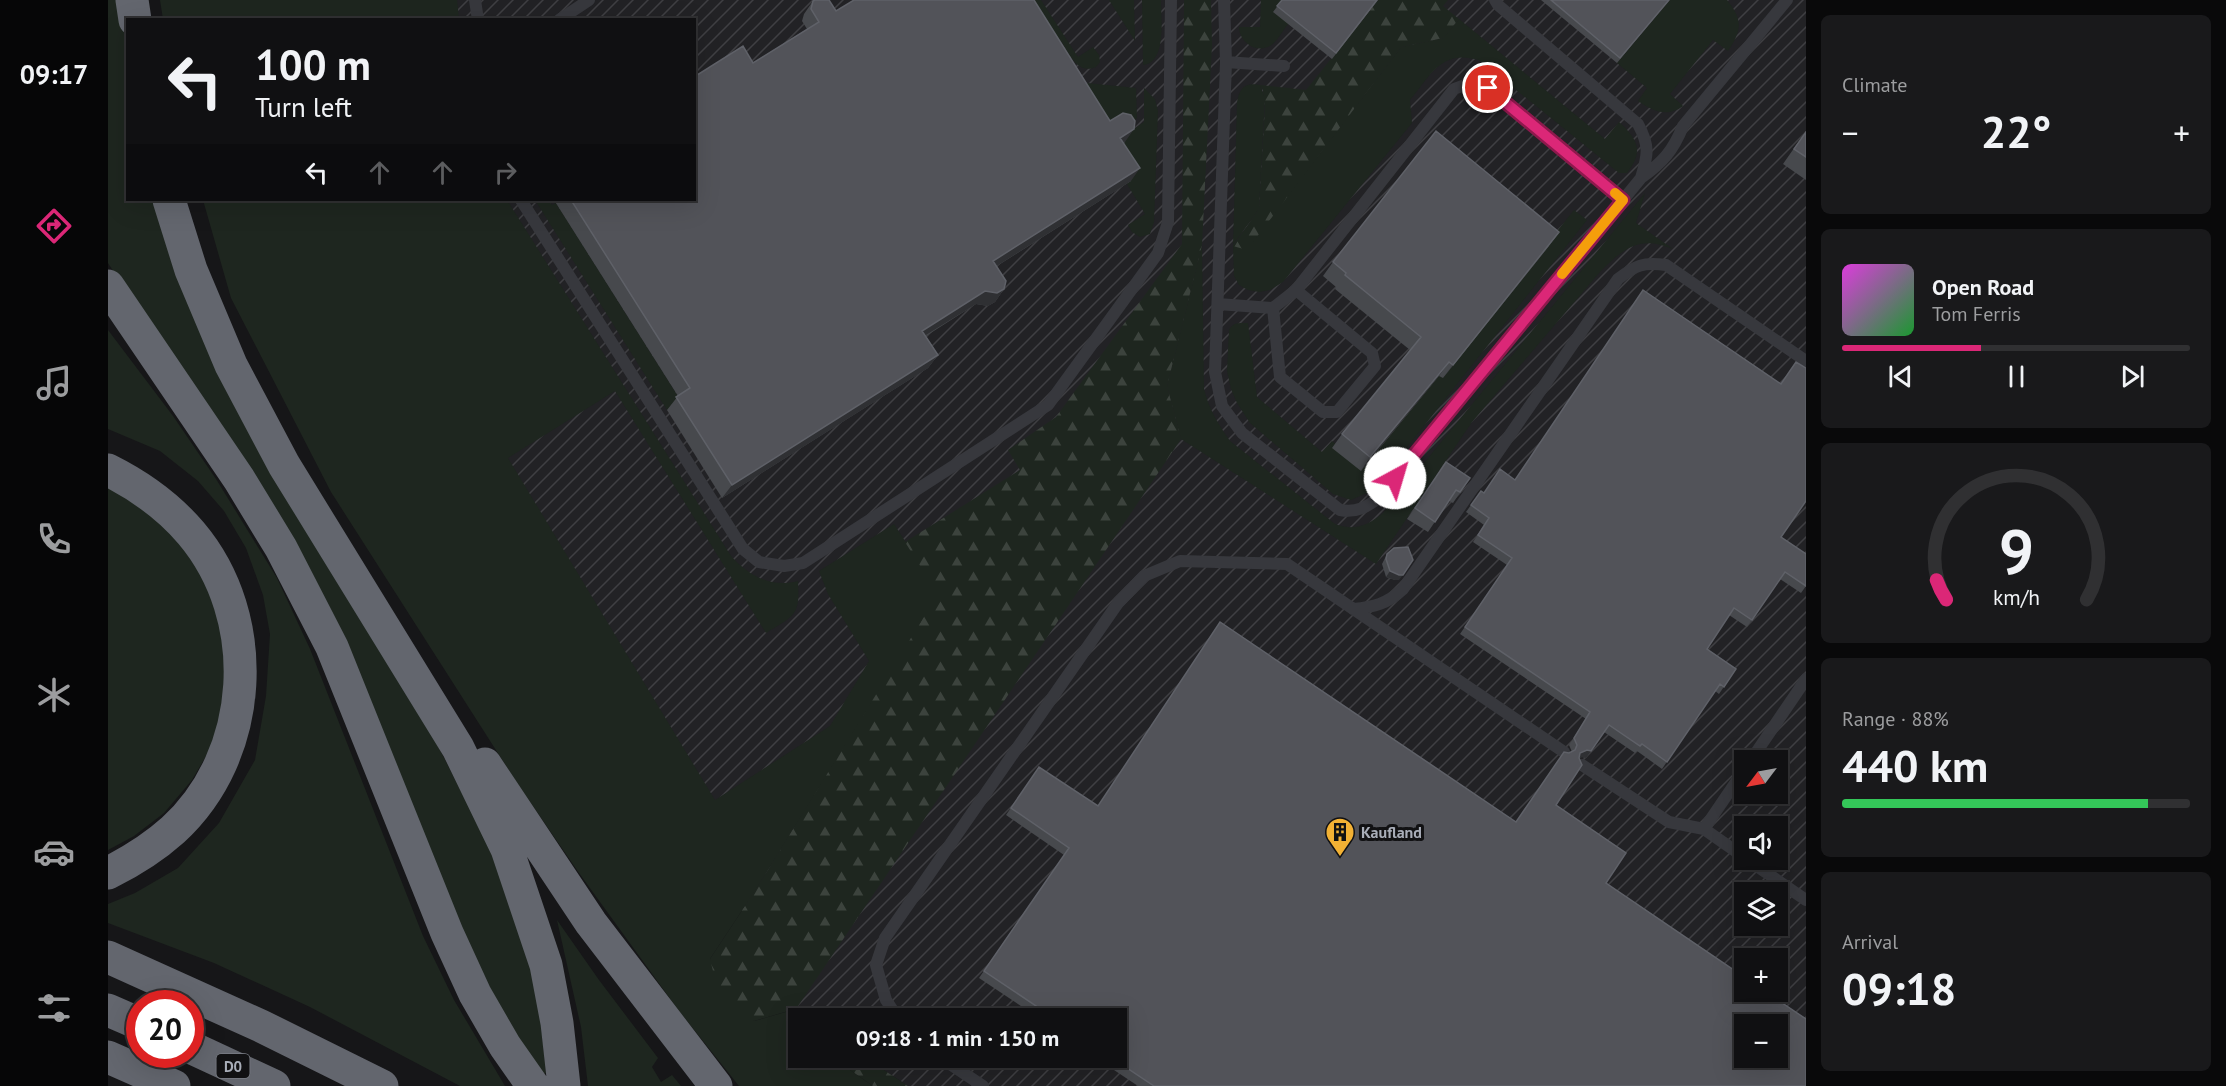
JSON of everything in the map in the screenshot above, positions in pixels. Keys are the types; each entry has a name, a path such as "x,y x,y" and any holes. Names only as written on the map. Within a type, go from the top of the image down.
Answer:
{"highway":[{"path":"132,0 135,18"},
{"path":"169,201 191,270 231,365 284,465 458,748 507,849 546,965 557,1023 564,1086"},
{"path":"108,286 239,479 281,548 332,647 447,933 475,994 505,1046 532,1086"},
{"path":"108,470 154,497 192,534 208,556 220,579 237,630 241,683 238,710 231,737 208,787 193,809 174,829 146,852 108,873"},
{"path":"353,579 474,749 591,923 716,1086"},
{"path":"108,957 261,1026 382,1086"},
{"path":"108,1010 126,1018"},
{"name":"D0","path":"204,1054 274,1086"},
{"path":"108,1057 174,1086"}],"lane":[{"path":"475,0 478,18"},
{"path":"562,18 589,0"},
{"path":"522,201 743,549 759,562 784,566 803,563 1048,405 1158,253 1168,222 1171,0"},
{"path":"1224,0 1226,62 1215,372 1222,406 1242,433 1340,510 1353,512 1369,506 1380,497 1641,177 1660,164 1676,146 1683,126 1787,0"},
{"path":"1495,0 1498,5 1638,124 1646,138 1648,156 1641,177"},
{"path":"1226,62 1284,66"},
{"path":"1218,304 1273,308 1296,290 1454,89 1470,82 1488,88 1623,200"},
{"path":"1353,609 1375,607 1390,601 1403,589 1618,279 1633,267 1648,263 1666,265 1806,361"},
{"path":"1273,308 1280,377 1323,412 1337,412 1375,366 1372,353 1296,290"},
{"path":"891,1008 886,1000 876,966 885,938 1119,603 1144,576 1180,561 1287,564 1564,752"},
{"path":"1758,750 1806,679"},
{"path":"1582,765 1669,822 1704,829 1734,850"},
{"path":"1704,829 1734,785"},
{"path":"1763,870 1806,900"},
{"path":"956,1068 982,1086"}],"shaded area":[{"path":"434,0 1806,0 1806,1086 908,1086 881,1068 1127,1068 1127,1008 795,1008 492,457 459,201 696,201 696,18 436,18"}],"green space":[{"path":"108,0 123,0 126,23 126,201 162,201 502,872 535,967 546,1073 541,1075 507,1025 412,821 124,288 108,263"},
{"path":"160,0 457,0 459,18 163,18"},
{"path":"1022,0 1041,0 1078,57 1093,47 1099,55 1100,62 1096,67 1090,69 1079,66 1061,41 1047,49"},
{"path":"1109,0 1134,0 1135,41"},
{"path":"1142,0 1161,0 1162,17 1161,38 1156,57 1143,65"},
{"path":"1184,0 1211,0 1212,45 1202,245 1167,386 1181,439 797,1008 788,1008 788,1011 754,1021 720,999 710,959 755,891 938,594 905,542 1020,470 1008,450 1056,417 1182,244"},
{"path":"1261,0 1282,0 1288,24 1273,44 1264,48 1249,45 1242,37 1239,27 1260,27"},
{"path":"1378,0 1448,0 1443,6 1459,19 1443,38 1401,47 1247,250 1233,246 1259,209 1265,107 1263,90 1260,85 1306,90"},
{"path":"1670,0 1727,0 1736,13 1739,25 1736,37 1728,51 1713,40 1670,94 1683,106 1671,112 1660,112 1638,101 1647,88 1617,63"},
{"path":"1459,19 1605,139 1619,122 1631,134 1637,146 1636,159 1627,173 1619,173 1479,60 1455,58 1438,66 1410,100 1412,123 1283,282 1270,290 1259,292 1239,285 1234,276 1233,245 1247,249 1401,47 1443,38"},
{"path":"1067,81 1136,88 1137,118 1122,128 1114,126"},
{"path":"1260,85 1265,98 1259,209 1233,245 1237,103 1243,88"},
{"path":"1144,88 1155,99 1158,111 1154,222 1150,234 1140,237 1132,232 1128,225 1145,214 1111,151 1126,134 1144,122"},
{"path":"1645,193 1636,223 1673,249 1651,243 1633,246 1617,256 1600,272 1472,422 1376,564 1181,439 1167,386 1202,245 1204,389 1211,410 1222,429 1230,441 1335,524 1355,527 1372,521 1383,513"},
{"path":"203,201 508,201 731,556 761,579 779,583 798,581 798,601 794,613 766,633 615,391 508,458 715,800 830,726 869,661 828,594 819,571 894,524 939,594 755,891 710,959 754,1021 788,1011 788,1068 847,1068 873,1086 739,1086 679,1011 517,783 331,492 231,298"},
{"path":"536,201 549,201 552,205 556,203 681,401 667,410"},
{"path":"1574,210 1587,220 1378,484 1369,492 1351,500 1333,494 1250,423 1237,403 1227,371 1229,330 1234,324 1248,323 1257,397 1322,452 1332,441 1360,465 1440,370 1444,373"},
{"path":"108,330 173,416 216,479 277,578 310,649 423,936 454,1000 505,1086 460,1086 310,1007 214,963 108,923 108,904 135,893 178,868 219,823 255,760 266,696 270,634 263,595 246,548 224,511 198,481 160,451 108,429"},
{"path":"108,481 180,533 226,625 225,707 213,744 192,780 164,813 134,836 108,850"},
{"path":"557,920 658,1058 652,1067 661,1082 672,1075 681,1086 588,1086 581,1027"},
{"path":"847,1068 881,1068 908,1086 873,1086"}],"building":[{"path":"829,0 836,11 854,0 1034,0 1110,121 1123,113 1131,115 1135,121 1134,129 1120,138 1140,168 993,261 1006,281 1004,289 997,293 985,291 922,331 938,355 732,485 676,397 690,388 572,201 696,201 696,76 743,46 753,63 819,22 811,9 813,1"},
{"path":"1282,0 1377,0 1336,53 1277,6"},
{"path":"1551,0 1669,0 1620,58"},
{"path":"1436,131 1559,232 1453,365 1449,362 1370,457 1342,434 1421,337 1345,275 1346,273 1333,262"},
{"path":"1806,132 1806,157 1794,149"},
{"name":"Kaufland","path":"1643,290 1781,384 1796,362 1806,368 1806,501 1781,537 1806,554 1806,586 1785,572 1752,620 1734,608 1707,649 1736,669 1724,687 1720,684 1667,762 1609,725 1591,751 1580,753 1579,758 1582,765 1556,805 1626,853 1606,883 1734,970 1734,1002 1781,1002 1806,1019 1806,1086 1154,1086 1127,1068 1127,1008 1039,1008 984,971 1069,848 1011,808 1039,767 1098,806 1220,622 1516,822 1564,752 1569,753 1575,750 1577,745 1574,738 1590,712 1465,627 1512,558 1478,535 1489,518 1471,505 1481,491 1484,493 1500,469 1515,480"},
{"path":"1446,462 1470,478 1460,492 1456,490 1435,522 1415,508"},
{"path":"1408,547 1413,560 1403,575 1390,571 1386,559 1387,554 1394,548"}],"slow traffic":[{"path":"1562,274 1623,200 1615,193"}],"place":[{"name":"Kaufland","path":"1340,858"}],"route":[{"path":"1395,478 1623,200 1488,88"}]}
